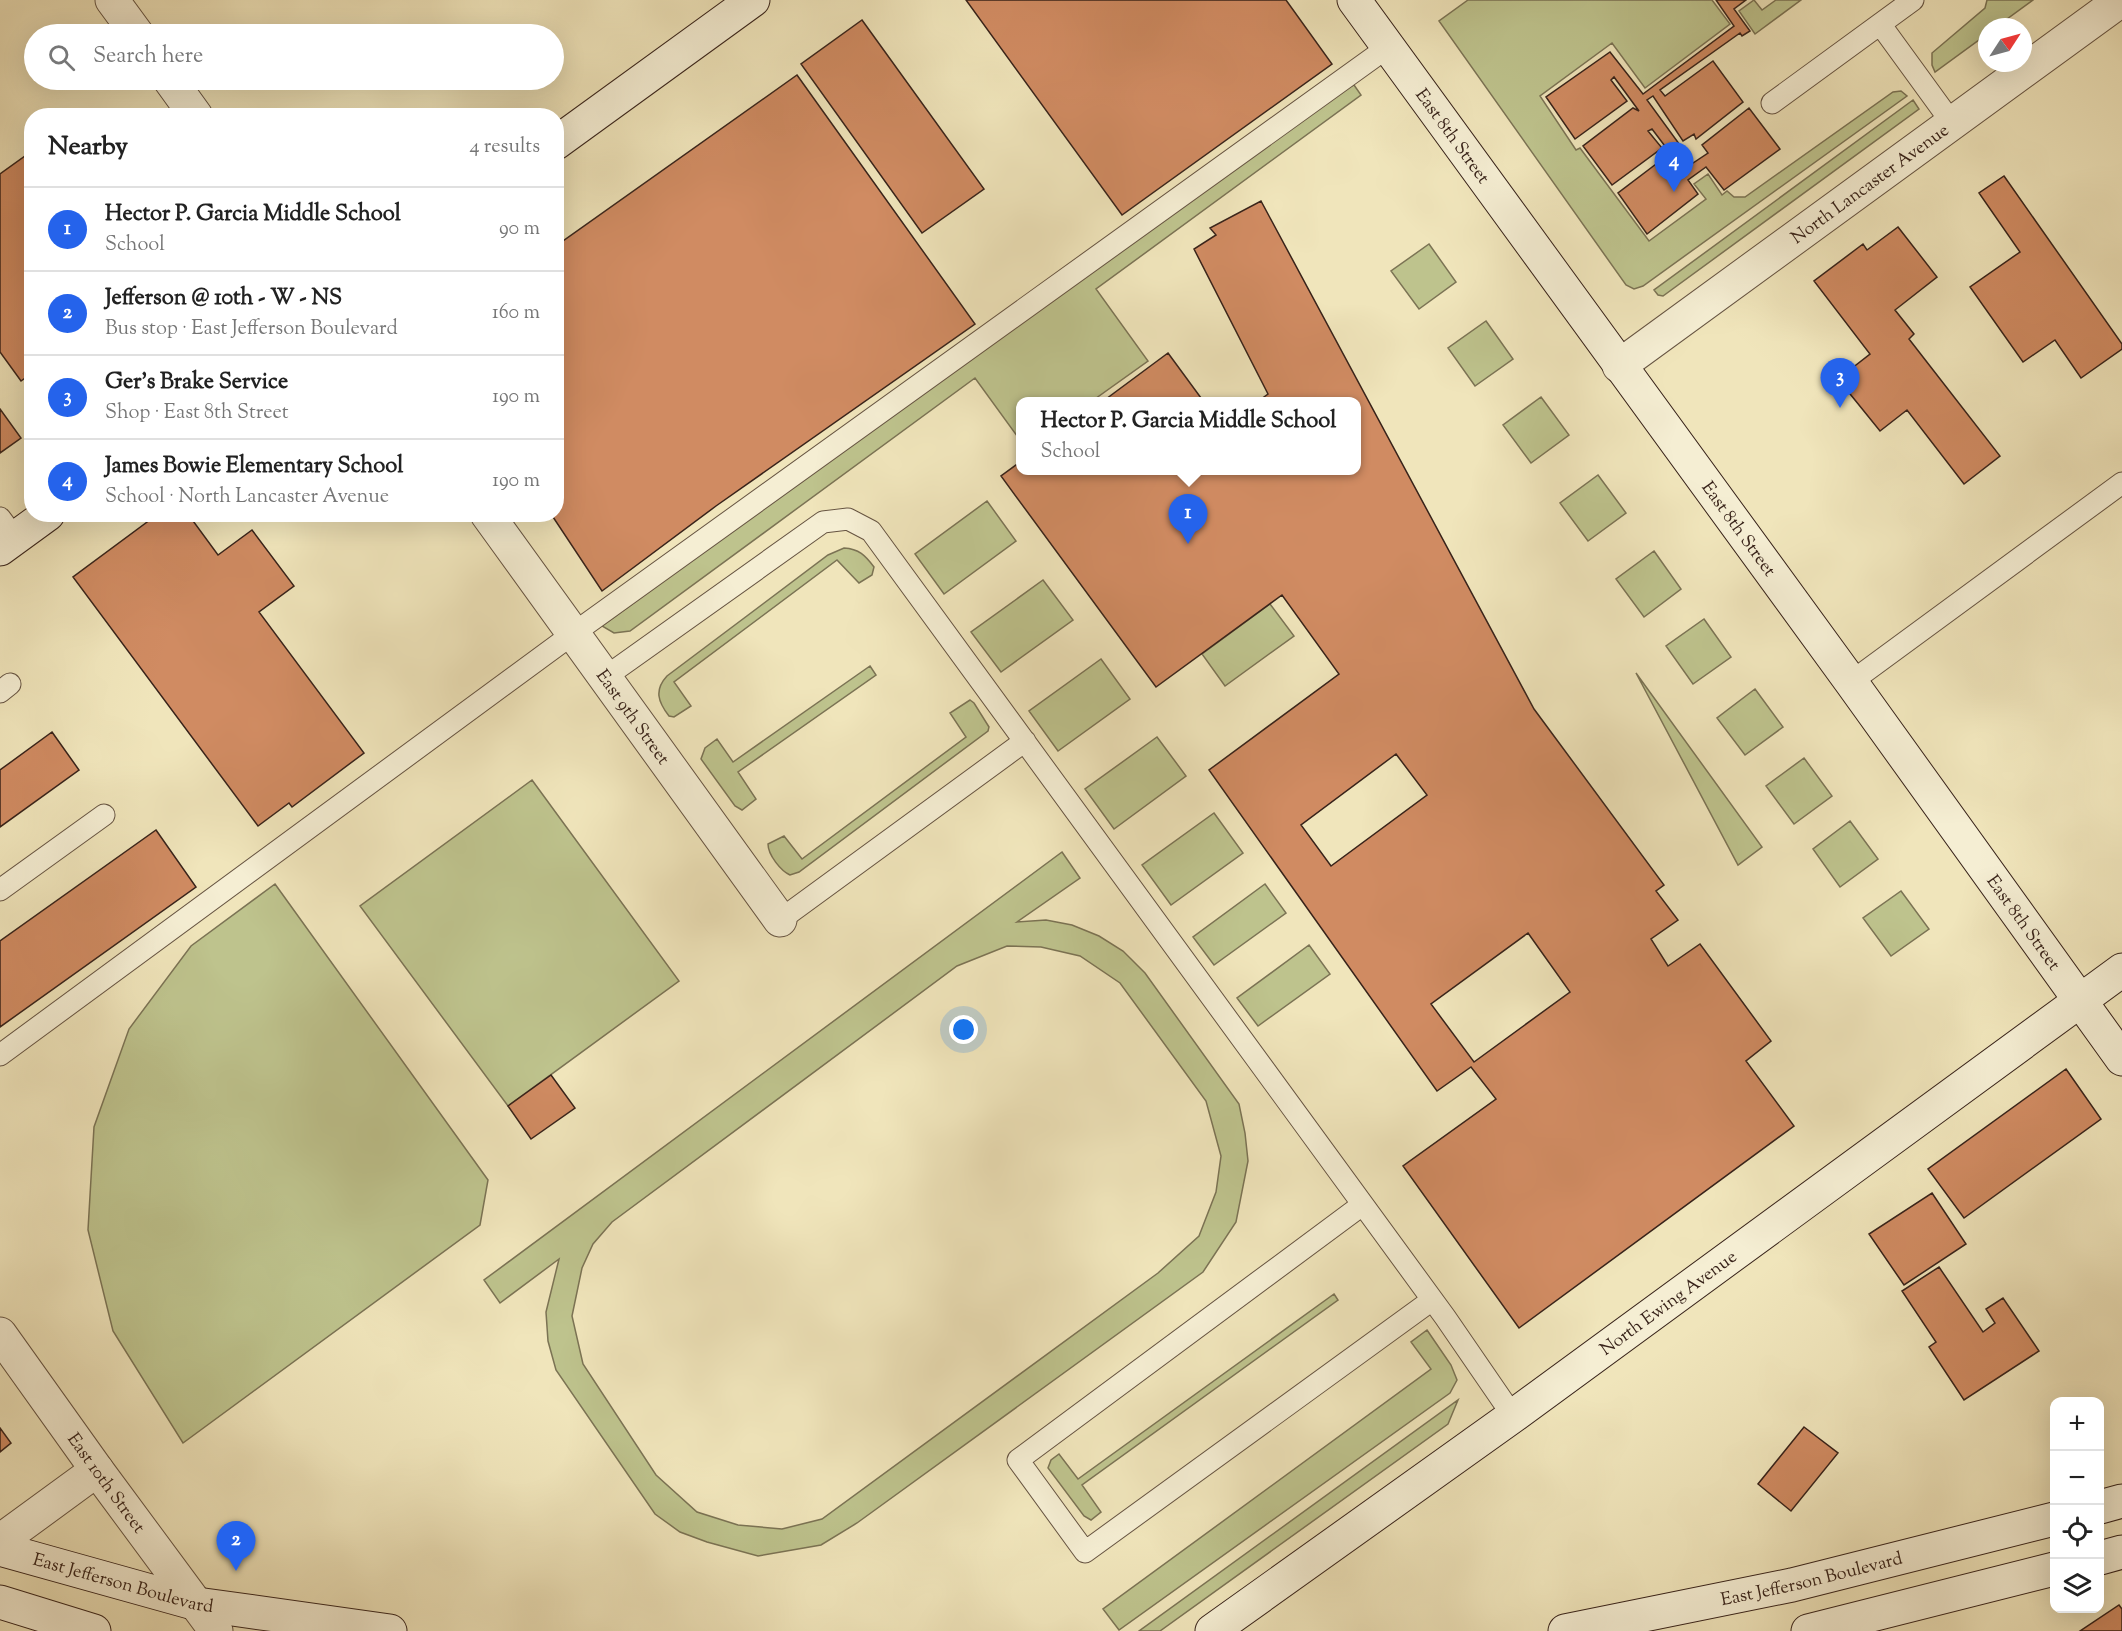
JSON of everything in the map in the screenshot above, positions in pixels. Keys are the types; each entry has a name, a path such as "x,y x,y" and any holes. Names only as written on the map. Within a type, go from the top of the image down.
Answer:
{"street":[{"path":"112,0 130,24"},
{"path":"564,137 753,0"},
{"name":"East 8th Street","path":"1354,0 1851,682 2122,1059"},
{"name":"North Lancaster Avenue","path":"1619,366 2121,0"},
{"path":"177,90 190,108"},
{"path":"5,535 32,522"},
{"name":"East 9th Street","path":"493,522 780,920"},
{"name":"North Ewing Avenue","path":"1212,1631 1513,1416 2122,970"},
{"name":"East 10th Street","path":"0,1334 216,1631"},
{"path":"0,1541 97,1470"},
{"path":"2104,1506 2122,1501"},
{"name":"East Jefferson Boulevard","path":"1565,1631 1792,1585 2050,1520"},
{"name":"East Jefferson Boulevard","path":"0,1549 197,1604 390,1631"},
{"path":"2104,1557 2122,1552"},
{"path":"1883,1563 1895,1609"},
{"path":"1808,1631 2050,1570"},
{"path":"0,1602 94,1631"}],"lane":[{"path":"1772,103 1913,0"},
{"path":"1880,24 1952,123"},
{"path":"0,1055 574,633 1388,47"},
{"path":"1851,682 2122,483"},
{"path":"604,678 823,522 848,519 871,531 1432,1300 1513,1416"},
{"path":"780,920 1026,741"},
{"path":"0,890 104,815"},
{"path":"1362,1205 1018,1460 1078,1543 1085,1552 1432,1300"}],"green space":[{"path":"1468,0 1712,0 1730,24 1645,88 1612,43 1540,96 1576,150 1580,148 1649,241 1706,199 1694,184 1708,174 1722,195 1727,191 1734,197 1745,197 1893,92 1901,91 1907,96 1643,286 1634,289 1626,285 1439,21"},
{"path":"1754,0 1762,10 1776,0 1801,0 1755,34 1739,11"},
{"path":"1987,0 2033,0 2008,18 1978,18 1978,41 1935,72 1932,65 1932,53 1985,8"},
{"path":"1354,85 1361,95 1096,289 1148,361 1098,397 1016,397 1016,434 975,378 630,631 614,633 602,626 1332,93"},
{"path":"1913,100 1919,109 1663,296 1658,295 1654,290"},
{"path":"1429,244 1456,282 1419,309 1391,271"},
{"path":"1486,321 1513,359 1475,386 1448,348"},
{"path":"1541,397 1569,435 1531,463 1503,425"},
{"path":"1598,475 1626,513 1588,541 1560,503"},
{"path":"987,501 1016,541 944,594 915,554"},
{"path":"844,548 858,551 865,556 874,567 872,575 859,583 837,560 674,682 691,706 674,717 669,716 659,696 660,686 667,676 828,555"},
{"path":"1654,551 1681,589 1644,617 1616,579"},
{"path":"1043,580 1073,620 1001,672 971,632"},
{"path":"1270,604 1294,636 1225,686 1202,654"},
{"path":"1704,619 1731,657 1693,684 1666,646"},
{"path":"1101,659 1130,699 1058,751 1029,711"},
{"path":"870,666 876,675 738,772 756,799 742,810 735,806 701,759 705,748 717,739 733,762"},
{"path":"1636,673 1762,847 1738,865"},
{"path":"1755,689 1783,727 1745,755 1717,718"},
{"path":"970,700 989,727 988,731 799,872 790,875 779,866 770,853 768,844 784,836 802,859 966,737 950,713"},
{"path":"1157,737 1186,776 1114,829 1085,789"},
{"path":"1804,758 1832,796 1794,824 1766,786"},
{"path":"532,780 679,981 508,1106 360,906"},
{"path":"1214,813 1243,853 1171,905 1142,865"},
{"path":"1850,821 1878,859 1840,887 1813,849"},
{"path":"1062,852 1080,878 1017,922 1046,920 1072,925 1099,936 1123,951 1145,973 1239,1104 1248,1161 1236,1222 1203,1272 857,1523 821,1545 758,1556 680,1532 655,1514 556,1370 548,1341 546,1312 559,1259 500,1303 484,1280","holes":["1007,946 1041,947 1080,956 1120,983 1206,1101 1221,1156 1216,1192 1199,1236 1158,1273 822,1519 782,1529 738,1525 697,1512 656,1475 583,1364 572,1316 582,1268 593,1244 612,1222 957,966"]},
{"path":"275,884 488,1180 480,1225 183,1443 113,1331 88,1230 94,1127 129,1029 191,946"},
{"path":"1265,884 1286,913 1214,965 1193,937"},
{"path":"1901,891 1929,929 1891,956 1863,918"},
{"path":"1309,945 1330,974 1258,1026 1237,998"},
{"path":"1334,1294 1338,1300 1082,1485 1101,1512 1091,1520 1084,1516 1048,1468 1051,1460 1059,1454 1078,1479"},
{"path":"1427,1330 1451,1365 1457,1380 1450,1393 1119,1630 1103,1609 1431,1369 1411,1342"},
{"path":"1458,1400 1448,1424 1160,1631 1139,1631"}],"building":[{"path":"966,0 1286,0 1332,64 1122,215"},
{"path":"1716,0 1746,0 1734,9 1750,31 1742,36 1740,33 1660,90 1665,96 1713,61 1743,102 1696,139 1694,134 1683,141 1653,96 1647,100 1693,163 1708,153 1702,145 1749,108 1780,149 1724,190 1706,167 1688,180 1698,194 1647,234 1618,193 1668,155 1672,160 1674,158 1652,129 1648,131 1662,148 1612,185 1583,146 1633,108 1639,111 1614,77 1611,80 1627,101 1575,139 1546,97 1610,52 1643,94 1734,26"},
{"path":"862,20 984,189 922,233 801,64"},
{"path":"797,75 975,324 716,506 602,591 556,522 564,522 564,240"},
{"path":"24,157 24,379 21,381 0,352 0,174"},
{"path":"2004,176 2122,344 2122,349 2081,378 2055,340 2023,362 1970,287 2020,252 1979,193"},
{"path":"1261,201 1534,709 1664,885 1656,891 1678,920 1651,939 1668,966 1700,944 1771,1041 1746,1061 1794,1126 1519,1328 1403,1166 1496,1099 1471,1067 1437,1091 1209,770 1339,674 1282,595 1156,687 1001,476 1016,465 1016,475 1361,475 1361,397 1264,397 1268,394 1194,249 1216,235 1210,228","holes":["1396,754 1427,795 1331,866 1301,825","1528,933 1570,992 1474,1062 1431,1004"]},
{"path":"1898,227 1937,277 1895,310 1914,334 1909,339 2000,456 1964,484 1907,410 1880,431 1838,379 1870,354 1814,281 1863,244 1867,250"},
{"path":"1168,353 1200,397 1109,397"},
{"path":"0,409 21,438 0,453"},
{"path":"147,522 194,522 218,555 252,530 294,586 259,612 364,753 292,807 289,803 258,826 73,577"},
{"path":"52,732 79,770 0,827 0,770"},
{"path":"156,830 196,887 0,1027 0,941"},
{"path":"2066,1069 2101,1119 1964,1218 1928,1169"},
{"path":"551,1075 575,1108 531,1139 508,1106"},
{"path":"1932,1193 1966,1244 1904,1285 1869,1234"},
{"path":"1939,1267 1983,1332 1995,1323 1986,1309 2003,1298 2039,1351 1964,1400 1929,1347 1936,1342 1902,1291"},
{"path":"1804,1427 1838,1453 1791,1511 1758,1484"},
{"path":"0,1428 11,1443 0,1452"},
{"path":"2119,1605 2122,1609 2122,1631 2080,1631"}],"place":[{"name":"James Bowie Elementary School","path":"1674,192"},
{"name":"Ger's Brake Service","path":"1840,408"},
{"name":"Hector P. Garcia Middle School","path":"1188,544"},
{"name":"Jefferson @ 10th - W - NS","path":"236,1571"}]}
